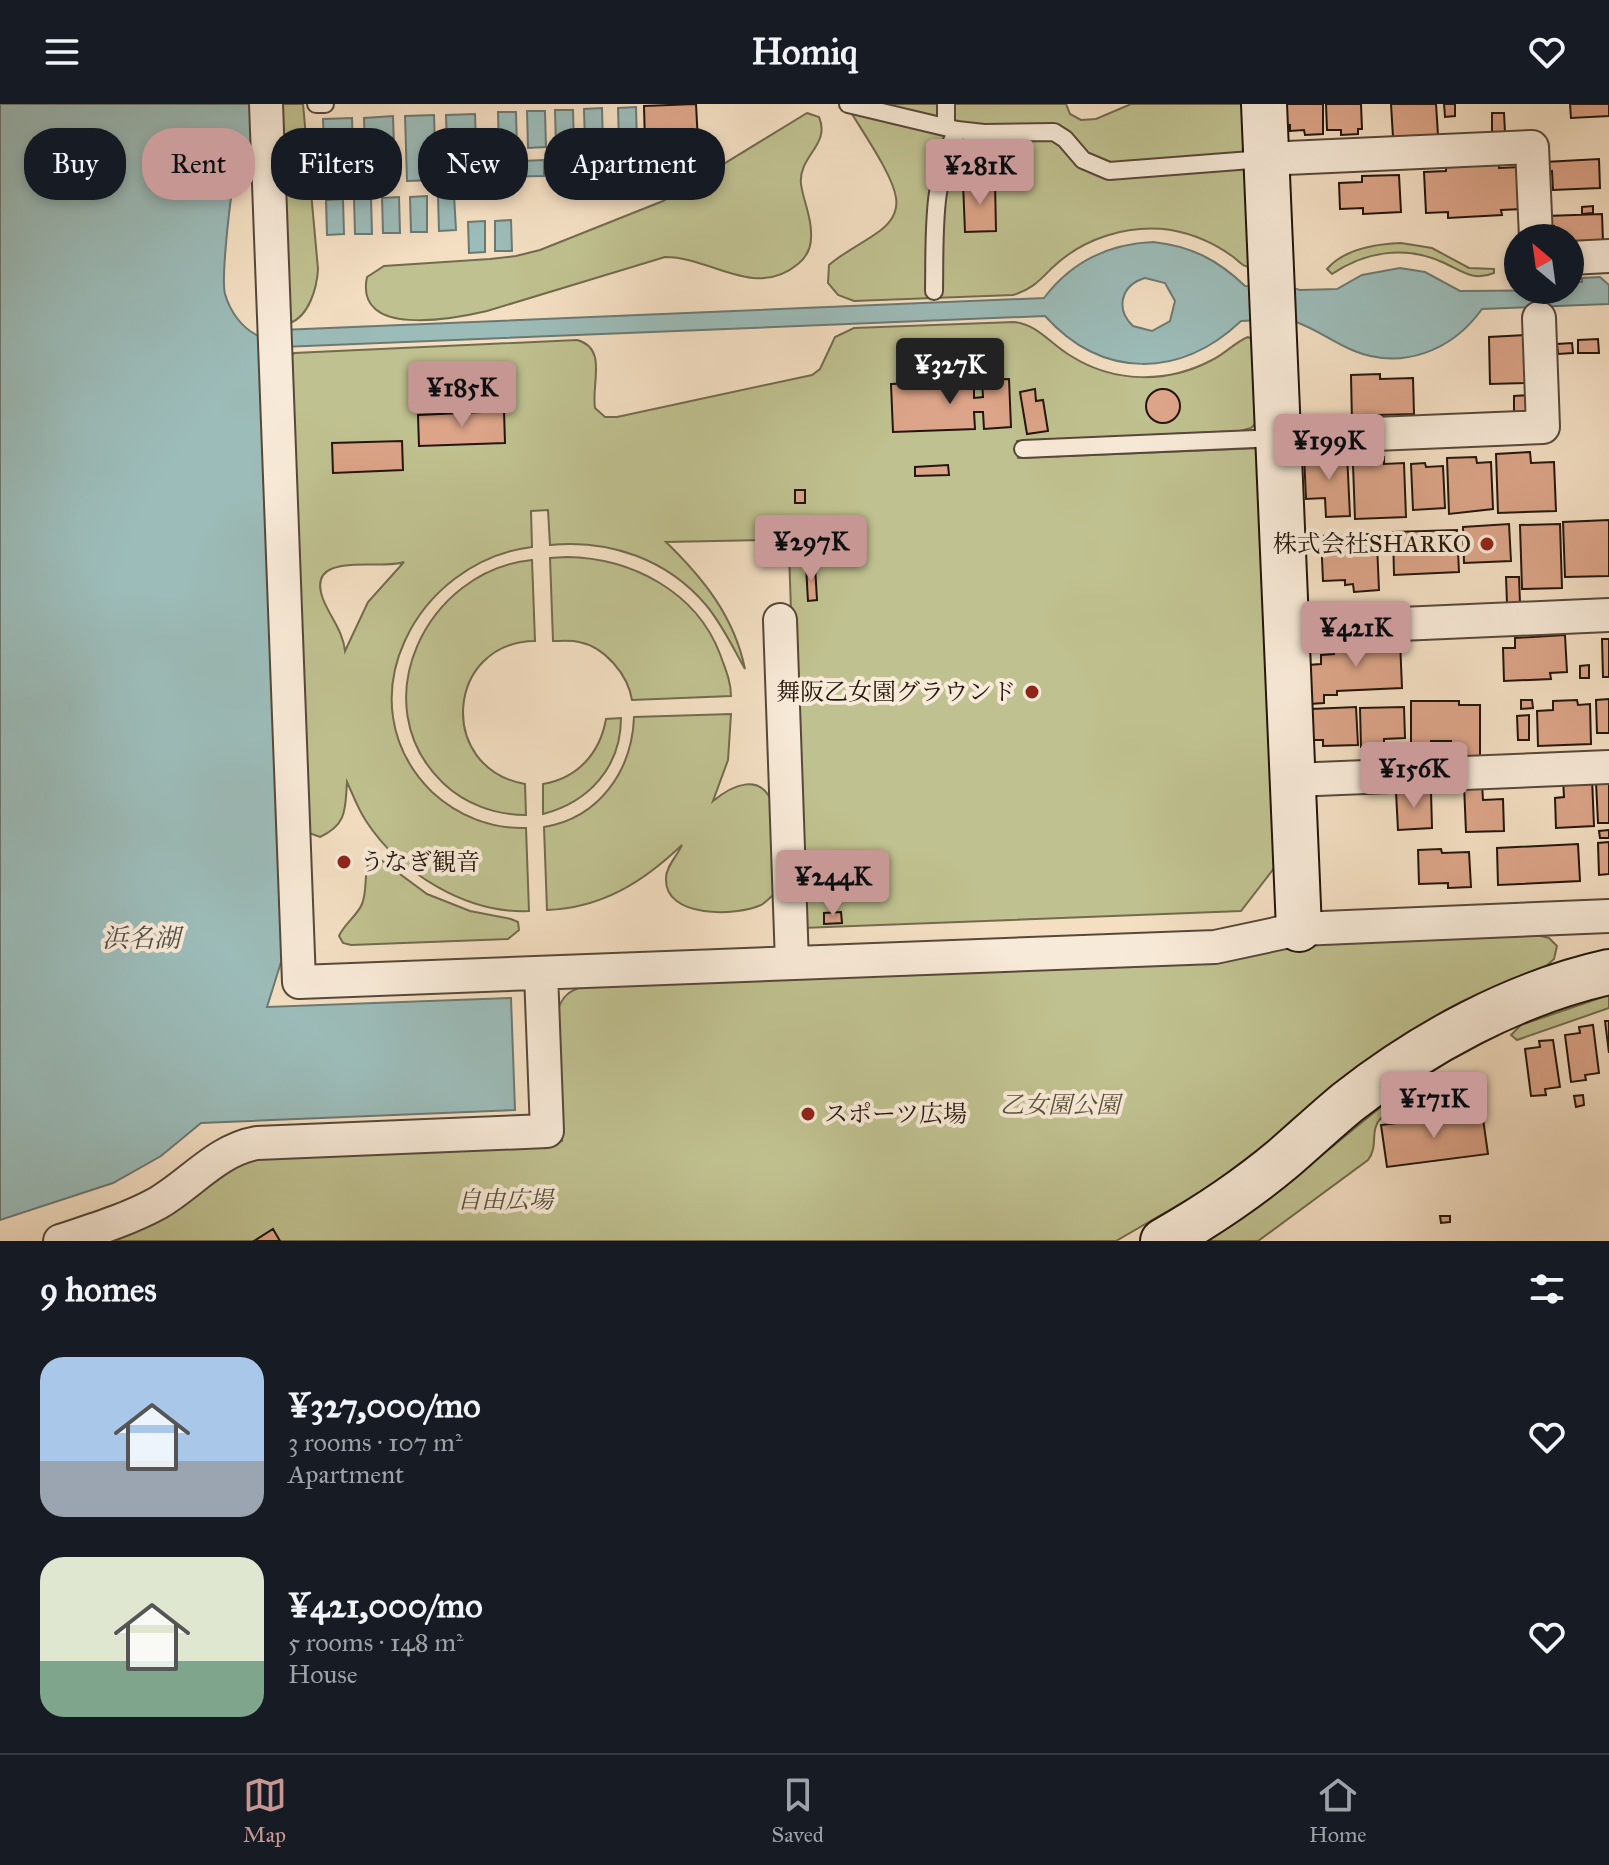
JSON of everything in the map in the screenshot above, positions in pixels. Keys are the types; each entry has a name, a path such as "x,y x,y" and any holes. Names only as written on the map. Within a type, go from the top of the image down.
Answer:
{"street":[{"path":"266,104 299,982 1215,947 1299,929 1609,916"},
{"path":"1264,104 1299,929"},
{"path":"1266,159 1532,147 1535,224"},
{"path":"1584,257 1609,256"},
{"path":"1278,438 1543,427 1539,318"},
{"path":"1286,629 1609,615"},
{"path":"780,620 792,963"},
{"path":"1292,780 1609,767"},
{"path":"1163,1241 1222,1205 1348,1102 1427,1048 1512,1005 1609,972"},
{"path":"60,1241 128,1217 156,1203 238,1146 547,1131 541,973"}],"lane":[{"path":"316,104 325,104"},
{"path":"848,104 984,133 1054,132 1065,139 1083,160 1109,171 1266,159"},
{"path":"934,291 937,190 951,128 946,104"},
{"path":"1023,449 1278,438"}],"green space":[{"path":"275,104 303,104 305,128 277,128"},
{"path":"846,104 1066,104 1070,114 1081,120 1096,119 1131,104 1246,104 1252,267 1195,237 1171,230 1139,229 1092,241 1064,258 1034,284 1013,295 854,301 838,295 828,283 829,265 885,227 896,207 889,176"},
{"path":"807,113 819,117 821,135 801,174 811,241 801,261 782,274 749,278 700,263 665,257 487,311 431,320 390,317 375,309 367,296 367,277 384,266 516,256 540,250 665,200 725,200 725,163"},
{"path":"282,200 312,200 318,269 316,284 307,308 290,323"},
{"path":"1401,243 1432,248 1469,268 1494,269 1494,273 1473,276 1428,257 1399,253 1358,260 1332,274 1327,269 1351,252"},
{"path":"1014,322 1037,331 1088,365 1141,377 1195,368 1243,339 1248,337 1254,340 1258,421 1251,428 1017,441 1018,458 1261,448 1278,863 1241,911 802,928 788,524 783,535 769,540 666,542 704,584 725,615 745,669 717,620 691,589 655,564 615,549 594,545 550,545 548,510 531,511 532,547 491,558 455,579 426,607 405,641 393,679 393,718 405,756 432,792 453,808 488,823 526,828 529,911 482,906 437,887 416,873 380,840 363,816 347,782 345,807 336,827 320,837 309,833 287,361 294,353 577,340 587,344 595,359 595,408 605,417 617,417 812,375 820,369 835,337 854,328","holes":["404,562 368,602 345,651 323,599 320,583 325,573 348,565"]},
{"path":"567,557 615,564 658,582 678,596 695,612 709,632 726,669 731,696 632,700 620,672 598,650 579,642 553,641 550,558"},
{"path":"532,560 535,641 505,647 483,662 469,682 463,707 466,732 476,755 496,773 525,784 526,815 492,810 471,802 443,783 419,751 408,716 407,680 417,646 436,614 462,588 495,569"},
{"path":"731,714 728,760 713,801 745,785 761,788 768,794 775,822 775,893 761,905 736,911 704,911 677,901 669,891 666,878 682,845 620,891 586,904 547,910 544,827 581,814 609,789 627,756 634,717"},
{"path":"621,718 615,752 599,780 575,801 543,814 543,784 577,770 599,743 606,719"},
{"path":"377,857 427,894 470,911 511,919 518,922 519,930 508,939 343,943 339,936 362,904 368,864 370,859"},
{"name":"乙女園公園","path":"1537,935 1549,938 1557,946 1554,959 1543,969 1335,1085 1209,1187 1116,1241 96,1241 227,1165 258,1154 562,1141 558,1009 567,995 582,987 1301,944"},
{"path":"1609,995 1609,1008 1517,1040 1511,1035 1521,1025"},
{"path":"1422,1080 1426,1082 1418,1093 1377,1123 1368,1160 1258,1241 1207,1241 1267,1200 1399,1092"}],"water":[{"name":"浜名湖","path":"0,104 250,104 251,128 142,128 142,200 231,200 224,269 225,294 233,313 247,329 259,336 282,959 267,1007 511,998 515,1110 201,1123 161,1156 113,1183 0,1220"},
{"path":"636,107 637,128 619,128 618,108"},
{"path":"602,108 603,128 585,128 584,109"},
{"path":"555,110 573,110 574,128 555,128"},
{"path":"527,111 545,111 544,147 528,148"},
{"path":"498,112 516,112 516,128 498,128"},
{"path":"475,114 475,128 446,128 446,115"},
{"path":"434,115 434,128 418,128 418,181 407,181 405,116"},
{"path":"393,116 393,128 364,128 364,118"},
{"path":"352,118 352,128 323,128 323,119"},
{"path":"544,160 544,176 528,176 528,161"},
{"path":"410,197 427,200 427,232 411,232"},
{"path":"326,200 343,200 344,234 327,235"},
{"path":"354,200 371,200 372,234 355,234"},
{"path":"382,200 399,200 400,233 383,233"},
{"path":"438,200 454,200 456,230 439,231"},
{"path":"511,220 512,251 495,251 495,221"},
{"path":"485,221 485,252 469,253 468,222"},
{"path":"1153,242 1192,251 1225,269 1245,286 1337,289 1362,275 1400,268 1425,272 1460,291 1504,291 1504,304 1584,304 1584,278 1600,277 1609,285 1609,304 1482,309 1470,324 1441,346 1407,357 1389,358 1352,350 1303,325 1276,319 1241,321 1193,354 1167,362 1142,364 1116,361 1091,352 1067,337 1045,316 282,347 281,330 1044,298 1079,265 1121,246","holes":["1145,278 1165,283 1175,301 1170,321 1152,331 1133,326 1124,312 1126,292 1130,286"]}],"building":[{"path":"696,104 697,128 645,128 644,106"},
{"path":"1283,104 1323,104 1323,134 1305,135 1304,130 1290,131 1290,125 1284,126"},
{"path":"1326,104 1361,104 1362,129 1358,129 1358,134 1341,135 1341,130 1327,130"},
{"path":"1391,104 1436,104 1438,135 1393,137"},
{"path":"1444,104 1455,104 1455,116 1445,117"},
{"path":"1570,104 1609,104 1609,116 1571,118"},
{"path":"1492,113 1504,113 1505,132 1492,132"},
{"path":"1599,159 1600,188 1553,190 1552,171 1545,172 1545,162"},
{"path":"1499,163 1499,168 1521,167 1523,209 1501,210 1502,215 1448,218 1448,212 1426,213 1424,172 1446,171 1446,165"},
{"path":"1399,175 1401,212 1363,214 1363,208 1340,209 1339,183 1362,182 1362,176"},
{"path":"995,182 996,231 965,232 963,183"},
{"path":"1593,206 1593,213 1582,214 1582,207"},
{"path":"1602,214 1603,242 1584,243 1584,224 1548,224 1547,216"},
{"path":"1526,335 1528,383 1490,384 1489,337"},
{"path":"1598,339 1599,353 1578,353 1578,340"},
{"path":"1572,343 1573,353 1558,354 1557,344"},
{"path":"1380,374 1380,379 1413,378 1414,414 1377,415 1377,422 1352,423 1351,375"},
{"path":"1009,379 1011,427 984,429 983,412 974,412 975,429 893,432 891,384 974,381 974,398 983,397 982,380"},
{"path":"1035,389 1036,401 1043,400 1048,431 1027,434 1020,392"},
{"path":"1163,389 1175,394 1180,406 1175,418 1163,423 1151,418 1146,406 1151,394"},
{"path":"1533,395 1529,418 1514,418 1514,396"},
{"path":"504,411 505,443 419,446 418,415"},
{"path":"402,441 403,470 333,473 332,443"},
{"path":"1530,452 1531,463 1554,462 1556,511 1498,513 1496,454"},
{"path":"1347,453 1350,516 1326,517 1325,498 1306,499 1304,455"},
{"path":"1372,457 1384,457 1384,464 1404,463 1406,517 1355,519 1353,465 1372,464"},
{"path":"1476,457 1477,463 1491,462 1493,509 1449,514 1447,458"},
{"path":"1425,463 1426,467 1443,466 1445,508 1413,510 1411,464"},
{"path":"948,465 949,475 915,476 915,467"},
{"path":"795,490 805,490 805,503 795,503"},
{"path":"1609,520 1609,576 1565,577 1563,522"},
{"path":"1509,524 1511,561 1464,563 1463,527"},
{"path":"1560,524 1562,588 1522,589 1520,525"},
{"path":"1457,530 1459,572 1394,575 1393,532"},
{"path":"1369,534 1369,544 1377,544 1379,590 1354,592 1353,584 1345,585 1345,580 1323,581 1321,536"},
{"path":"806,566 815,566 817,600 808,601"},
{"path":"1506,577 1519,577 1520,603 1507,604"},
{"path":"1565,635 1567,672 1550,673 1551,679 1504,681 1503,648 1515,648 1515,638"},
{"path":"1602,639 1609,639 1609,677 1603,677"},
{"path":"1400,641 1402,688 1337,691 1337,695 1324,695 1324,703 1310,704 1308,665 1321,664 1321,655 1334,654 1333,644"},
{"path":"1589,665 1589,678 1580,678 1580,666"},
{"path":"1609,699 1609,733 1597,733 1596,700"},
{"path":"1521,700 1532,700 1533,708 1521,709"},
{"path":"1577,700 1578,705 1590,704 1591,744 1538,746 1537,711 1553,710 1553,701"},
{"path":"1411,701 1459,701 1459,705 1480,705 1480,757 1451,756 1451,741 1431,741 1431,748 1411,747"},
{"path":"1356,707 1358,745 1323,746 1323,740 1312,740 1311,709"},
{"path":"1404,707 1405,738 1384,739 1384,746 1361,747 1360,708"},
{"path":"1529,715 1529,740 1518,740 1517,716"},
{"path":"1592,778 1594,826 1556,828 1555,798 1564,797 1563,779"},
{"path":"1609,781 1609,823 1598,823 1596,782"},
{"path":"1482,784 1483,800 1503,799 1504,831 1466,832 1464,785"},
{"path":"1431,791 1432,828 1398,830 1396,792"},
{"path":"1609,830 1609,838 1600,838 1599,831"},
{"path":"1609,842 1609,874 1599,875 1598,843"},
{"path":"1578,844 1580,881 1498,885 1497,848"},
{"path":"1441,849 1442,853 1469,852 1471,887 1448,888 1448,883 1419,884 1418,850"},
{"path":"841,912 842,923 824,924 824,913"},
{"path":"1605,1021 1609,1021 1609,1053"},
{"path":"1593,1025 1599,1073 1585,1075 1586,1080 1571,1082 1565,1035 1580,1033 1579,1027"},
{"path":"1553,1040 1560,1087 1545,1089 1546,1095 1531,1096 1525,1049 1540,1047 1539,1041"},
{"path":"1435,1084 1440,1091 1418,1105 1413,1098"},
{"path":"1583,1095 1584,1105 1576,1107 1574,1096"},
{"path":"1482,1112 1488,1154 1387,1167 1381,1125"},
{"path":"1440,1216 1450,1216 1450,1222 1441,1223"},
{"path":"273,1229 280,1241 254,1241"}],"place":[{"name":"株式会社SHARKO","path":"1487,544"},
{"name":"舞阪乙女園グラウンド","path":"1032,692"},
{"name":"うなぎ観音","path":"344,862"},
{"name":"スポーツ広場","path":"808,1114"}],"park label":[{"name":"自由広場","path":"505,1200"}]}
